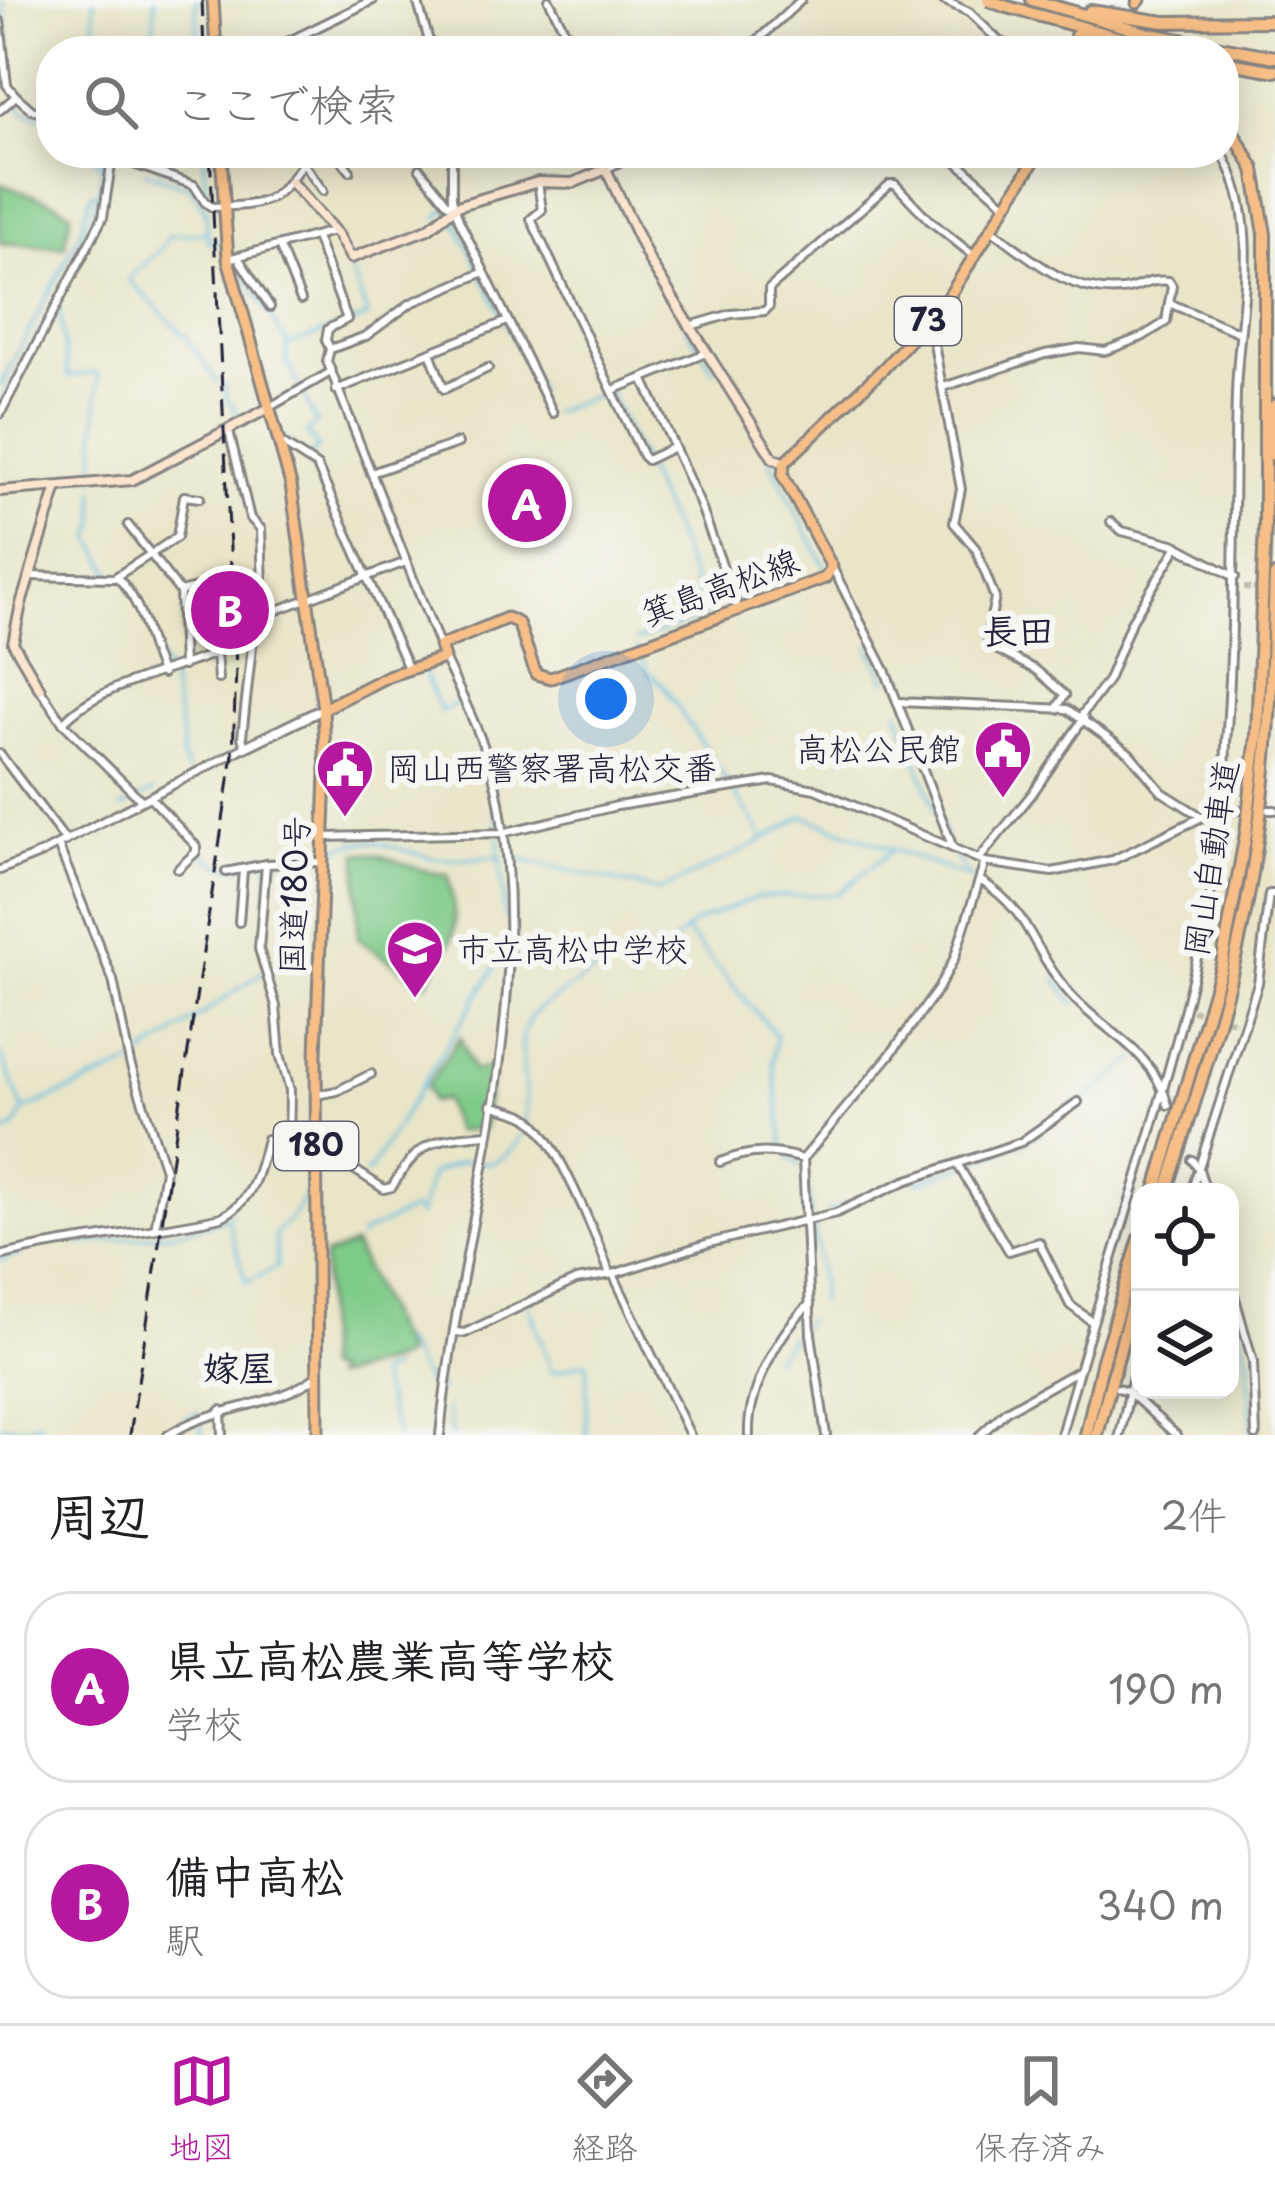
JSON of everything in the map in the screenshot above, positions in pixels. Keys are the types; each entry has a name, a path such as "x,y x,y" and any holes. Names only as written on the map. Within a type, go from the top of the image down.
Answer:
{"highway":[{"path":"989,0 1080,36"},
{"path":"1032,0 1161,36"},
{"path":"1046,0 1148,20 1275,21"},
{"path":"1004,6 1113,36"},
{"path":"1239,50 1275,57"},
{"path":"1239,64 1275,70"},
{"path":"1239,143 1254,169 1264,213 1265,523"},
{"path":"1265,523 1275,405"},
{"name":"岡山自動車道","path":"1158,1183 1212,1006 1240,878 1257,736 1265,523"},
{"name":"岡山自動車道","path":"1169,1183 1222,1010 1251,881 1268,738 1275,576"},
{"path":"1086,1435 1131,1267"},
{"path":"1097,1435 1135,1291"}],"main road":[{"path":"212,0 215,36"},
{"name":"国道180号","path":"222,168 234,259 280,442 323,710 316,1095 318,1435"},
{"name":"73","path":"784,463 948,298 1029,168"},
{"path":"291,182 353,257 428,229 452,207 538,182 573,183 604,170 704,354 773,458 784,463"},
{"path":"0,491 132,480 269,408"},
{"name":"箕島高松線","path":"440,646 512,617 536,674 551,678 831,571 783,476 784,463"},
{"path":"40,688 13,643 57,487"},
{"path":"323,710 388,676 444,658 440,646"}],"street":[{"path":"300,36 373,0"},
{"path":"417,0 428,36"},
{"path":"550,0 568,36"},
{"path":"762,36 801,0"},
{"path":"943,0 970,12 995,36"},
{"path":"980,22 989,0"},
{"path":"0,21 7,85 36,111"},
{"path":"0,110 16,96"},
{"path":"0,413 103,217 106,168"},
{"path":"144,168 194,184 206,204 224,206 271,202 300,168"},
{"path":"307,168 323,191"},
{"path":"347,168 350,172"},
{"path":"452,168 452,207 480,274 552,412"},
{"path":"604,170 608,168"},
{"path":"964,168 1006,205"},
{"path":"1061,1435 1081,1375 1090,1321 1189,1009 1224,810 1239,588 1235,577 1238,332 1244,212 1230,168"},
{"path":"420,170 452,207"},
{"path":"538,182 542,210 530,219 647,460 674,447"},
{"path":"690,326 731,314 765,311 769,289 890,184 975,256"},
{"path":"943,387 1045,354 1078,348 1105,351 1166,322 1169,281 1152,279 1123,290 1070,285 991,230"},
{"path":"269,307 234,259 333,231"},
{"path":"316,237 347,319 326,332 329,373 440,646"},
{"path":"280,248 301,300"},
{"path":"330,349 366,336 411,302 480,274"},
{"path":"1169,303 1238,332"},
{"path":"336,390 504,322"},
{"path":"926,323 931,328 961,489 954,523 976,549 995,598 987,637 994,648 1036,670 1065,695 1058,706"},
{"path":"430,352 444,389 488,368"},
{"path":"613,390 704,354"},
{"path":"269,408 329,373"},
{"path":"644,378 700,504 738,609"},
{"path":"229,431 250,518 261,529 263,615 254,628 242,737 245,747"},
{"path":"280,442 317,466 408,670"},
{"path":"370,473 458,443"},
{"path":"29,576 116,578 177,537 184,496 200,498"},
{"path":"1111,522 1123,531 1178,546 1235,577"},
{"path":"128,525 180,592 183,666"},
{"path":"802,1164 938,989 954,959 982,860 1108,680 1131,622 1178,546"},
{"path":"263,615 406,562"},
{"path":"831,571 898,702 953,848"},
{"path":"116,578 136,599 149,629 146,641 165,673"},
{"path":"180,592 211,584 218,679"},
{"path":"62,723 101,696 216,652"},
{"path":"440,1435 512,961 502,833 490,767 444,658"},
{"path":"40,688 62,723 196,846 196,852 178,868"},
{"path":"898,702 1058,706 1083,717 1134,758 1162,792 1202,817"},
{"path":"0,870 323,710"},
{"path":"0,754 63,841 113,980 131,1065 164,1170 155,1229"},
{"path":"324,837 502,833 730,785 772,781 808,787 982,860 1037,872 1074,870 1126,855 1202,817 1239,810"},
{"path":"226,872 323,857"},
{"path":"269,864 258,936 264,972 277,1006 280,1054 290,1090 289,1149"},
{"path":"239,922 243,870"},
{"path":"979,882 1019,912 1068,993 1130,1044 1163,1088 1168,1105"},
{"path":"1194,1183 1258,983 1269,894 1275,894"},
{"path":"1236,1022 1245,1024"},
{"path":"316,1095 337,1091 371,1074"},
{"path":"456,1333 466,1333 576,1280 811,1220 915,1178 959,1166 1024,1141 1078,1102"},
{"path":"491,1105 526,1117 550,1146 690,1435"},
{"path":"0,1256 232,1212 254,1187 267,1139 349,1166 378,1188 388,1189 423,1146 455,1136 488,1134"},
{"path":"720,1162 741,1154 787,1154 802,1164 811,1220 810,1304 826,1435"},
{"path":"1192,1160 1203,1183"},
{"path":"959,1166 1010,1251 1039,1242 1070,1305 1090,1321"},
{"path":"1233,1291 1253,1362 1256,1435"},
{"path":"749,1435 764,1369 810,1304"},
{"path":"980,1435 1006,1412 1081,1375"},
{"path":"168,1435 220,1410 285,1396 317,1376"},
{"path":"1120,1435 1131,1379"},
{"path":"1118,1388 1128,1391 1176,1435"},
{"path":"220,1410 221,1435"},
{"path":"191,1435 198,1419"}],"green space":[{"path":"0,184 71,213 64,247 0,243"},
{"path":"358,853 448,874 453,933 425,985 358,939"},
{"path":"460,1037 473,1071 492,1067 483,1129 455,1132 444,1099 432,1102 426,1087"},
{"path":"354,1245 405,1355 333,1378 333,1371 324,1369 324,1256"}],"waterway":[{"path":"2,0 10,82"},
{"path":"94,0 95,36"},
{"path":"154,36 155,0"},
{"path":"196,0 198,36"},
{"path":"15,102 36,115"},
{"path":"0,407 79,253 102,168"},
{"path":"205,168 206,199"},
{"path":"145,172 191,188 205,210"},
{"path":"605,176 645,259"},
{"path":"0,386 80,234 91,193 97,194"},
{"path":"437,218 449,207 538,389"},
{"path":"206,208 208,242 220,241"},
{"path":"207,232 169,236 128,279 186,337 218,383"},
{"path":"288,345 368,317 348,261"},
{"path":"237,264 288,345 286,360 299,385"},
{"path":"59,305 68,376 98,373 95,479"},
{"path":"684,323 714,371"},
{"path":"225,384 226,397 241,418"},
{"path":"552,412 609,391 674,531 706,615 636,641"},
{"path":"302,392 317,424 306,432 318,447 311,456"},
{"path":"284,438 310,458"},
{"path":"770,460 826,569"},
{"path":"95,489 92,538 113,576"},
{"path":"869,645 886,680"},
{"path":"637,649 764,838"},
{"path":"156,651 170,676 181,756 188,773"},
{"path":"423,670 440,711 462,702"},
{"path":"898,711 946,838"},
{"path":"473,727 493,791 498,830"},
{"path":"120,809 154,791"},
{"path":"510,857 659,891 803,816 975,880"},
{"path":"499,837 505,919"},
{"path":"314,859 364,842 442,859 502,857"},
{"path":"200,850 224,866 268,860"},
{"path":"361,1239 362,1234 414,1209 419,1216 431,1174 462,1161 492,1163 513,1148 523,1130 526,1110 522,1044 526,1025 538,1009 632,947 643,947 651,956 668,948 694,923 757,897 837,894 890,852"},
{"path":"954,854 967,874"},
{"path":"265,911 270,860 281,861"},
{"path":"685,930 776,1035 773,1061 784,1148 800,1165"},
{"path":"367,1174 501,958"},
{"path":"0,1134 14,1129 24,1110 128,1066 263,972"},
{"path":"1055,979 1075,1004"},
{"path":"0,1052 23,1109"},
{"path":"1079,1104 1137,1058"},
{"path":"1020,1145 1042,1131"},
{"path":"915,1177 919,1182 1011,1148"},
{"path":"807,1178 811,1216"},
{"path":"228,1220 246,1283 277,1267 275,1234 310,1188"},
{"path":"828,1212 869,1195"},
{"path":"78,1244 180,1231 232,1214"},
{"path":"814,1221 819,1303"},
{"path":"697,1244 734,1234"},
{"path":"0,1260 21,1254"},
{"path":"567,1281 526,1298 552,1372 587,1362 586,1435"},
{"path":"773,1359 807,1320"},
{"path":"1239,1327 1249,1362 1252,1435"},
{"path":"403,1342 429,1386 436,1382 442,1391"},
{"path":"392,1370 378,1374 397,1435"},
{"path":"447,1408 452,1435"},
{"path":"158,1435 198,1412 202,1435"},
{"path":"0,1426 25,1427 39,1421 43,1435"}],"tunnel":[{"path":"1244,588 1275,590"},
{"path":"1192,1010 1236,1022"}],"railway":[{"path":"202,0 203,36"},
{"path":"130,1435 233,754 236,667 211,168"}],"place":[{"name":"県立高松農業高等学校","path":"527,503"},
{"name":"備中高松","path":"230,610"},
{"name":"高松公民館","path":"1003,800"},
{"name":"岡山西警察署高松交番","path":"345,819"},
{"name":"市立高松中学校","path":"415,1000"}],"district":[{"name":"長田","path":"1018,631"},
{"name":"嫁屋","path":"239,1368"}]}
